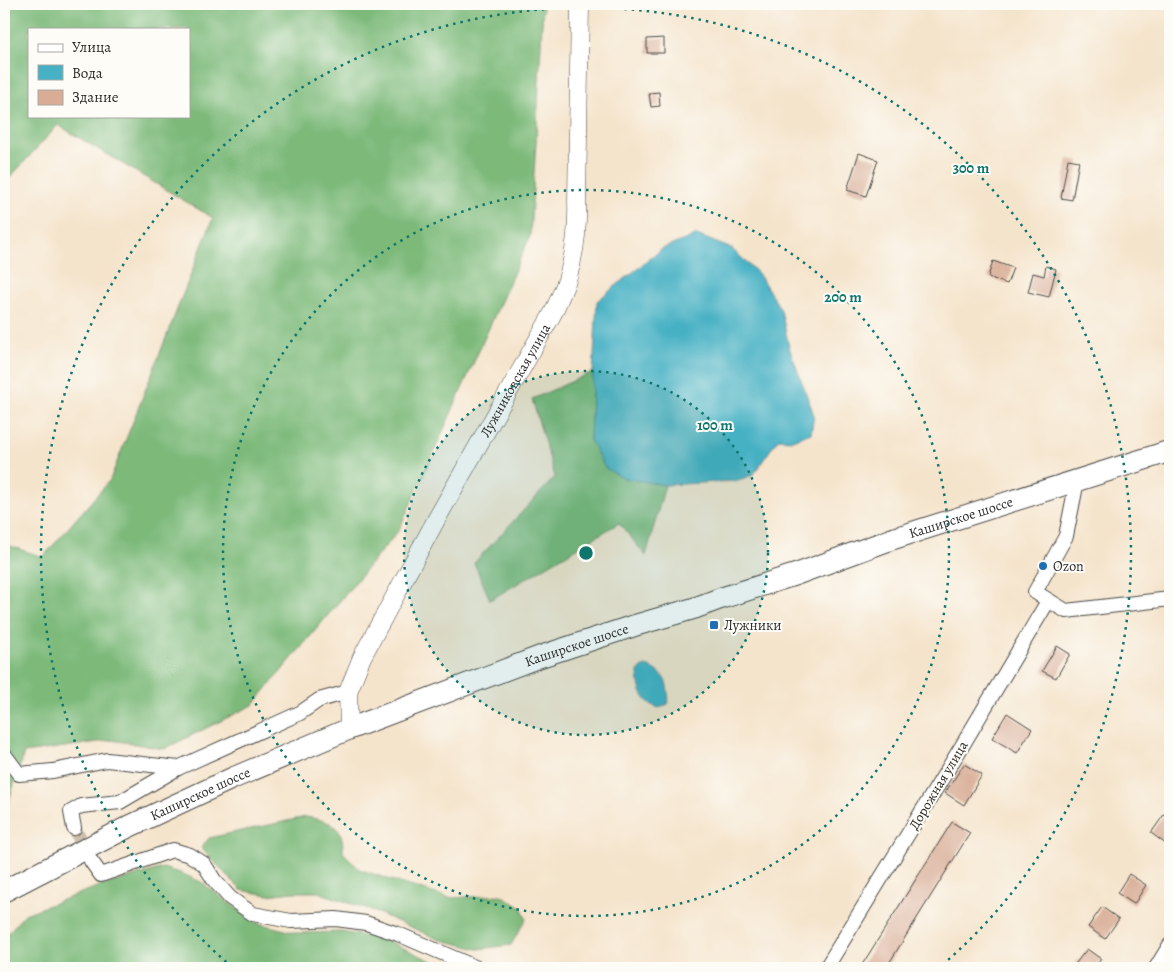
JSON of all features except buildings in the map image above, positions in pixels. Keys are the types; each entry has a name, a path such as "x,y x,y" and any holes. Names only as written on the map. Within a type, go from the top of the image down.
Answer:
{"main road":[{"name":"Каширское шоссе","path":"4,891 128,827 233,778 349,729 539,657 797,574 892,539 1170,451"}],"street":[{"name":"Лужниковская улица","path":"349,729 348,692 362,657 436,520 553,313 566,282 575,249 578,223 580,4"},
{"path":"1077,481 1066,536 1035,592 1066,611 1170,599"},
{"name":"Дорожная улица","path":"826,968 1048,601"},
{"path":"74,828 71,812 81,806 120,802 178,768 300,713 319,700 348,692"},
{"path":"4,754 19,774 53,771 107,760 178,768"},
{"path":"91,861 102,876 173,850 190,855 204,864 214,880 230,898 253,914 291,921 336,919 366,923 398,934 477,968"},
{"path":"1156,968 1170,945"}],"green space":[{"path":"4,4 431,4 437,6 437,4 543,4 530,236 399,530 253,705 164,749 112,740 24,753 4,816 4,544 43,557 110,480 213,218 58,125 4,184"},
{"path":"593,372 590,440 623,478 665,485 646,556 619,523 490,600 474,563 555,477 532,399"},
{"path":"306,817 321,820 335,827 342,837 343,852 359,869 450,898 501,895 522,908 526,919 511,945 478,949 438,939 378,913 318,892 268,895 241,890 201,848 209,838"},
{"path":"163,868 201,882 257,923 297,933 341,932 386,940 447,968 9,968 4,953 8,933 25,914 97,887"}],"water":[{"path":"697,235 732,249 758,273 781,310 789,347 814,415 811,433 792,440 778,439 753,475 735,481 665,485 623,478 605,468 590,440 597,301 662,249"},
{"path":"645,666 658,671 662,675 667,685 668,704 659,708 648,702 642,694 638,671"}],"tunnel":[{"path":"74,828 89,856"}],"place":[{"name":"Ozon","path":"1043,566"},
{"name":"Лужники","path":"714,625"}]}
